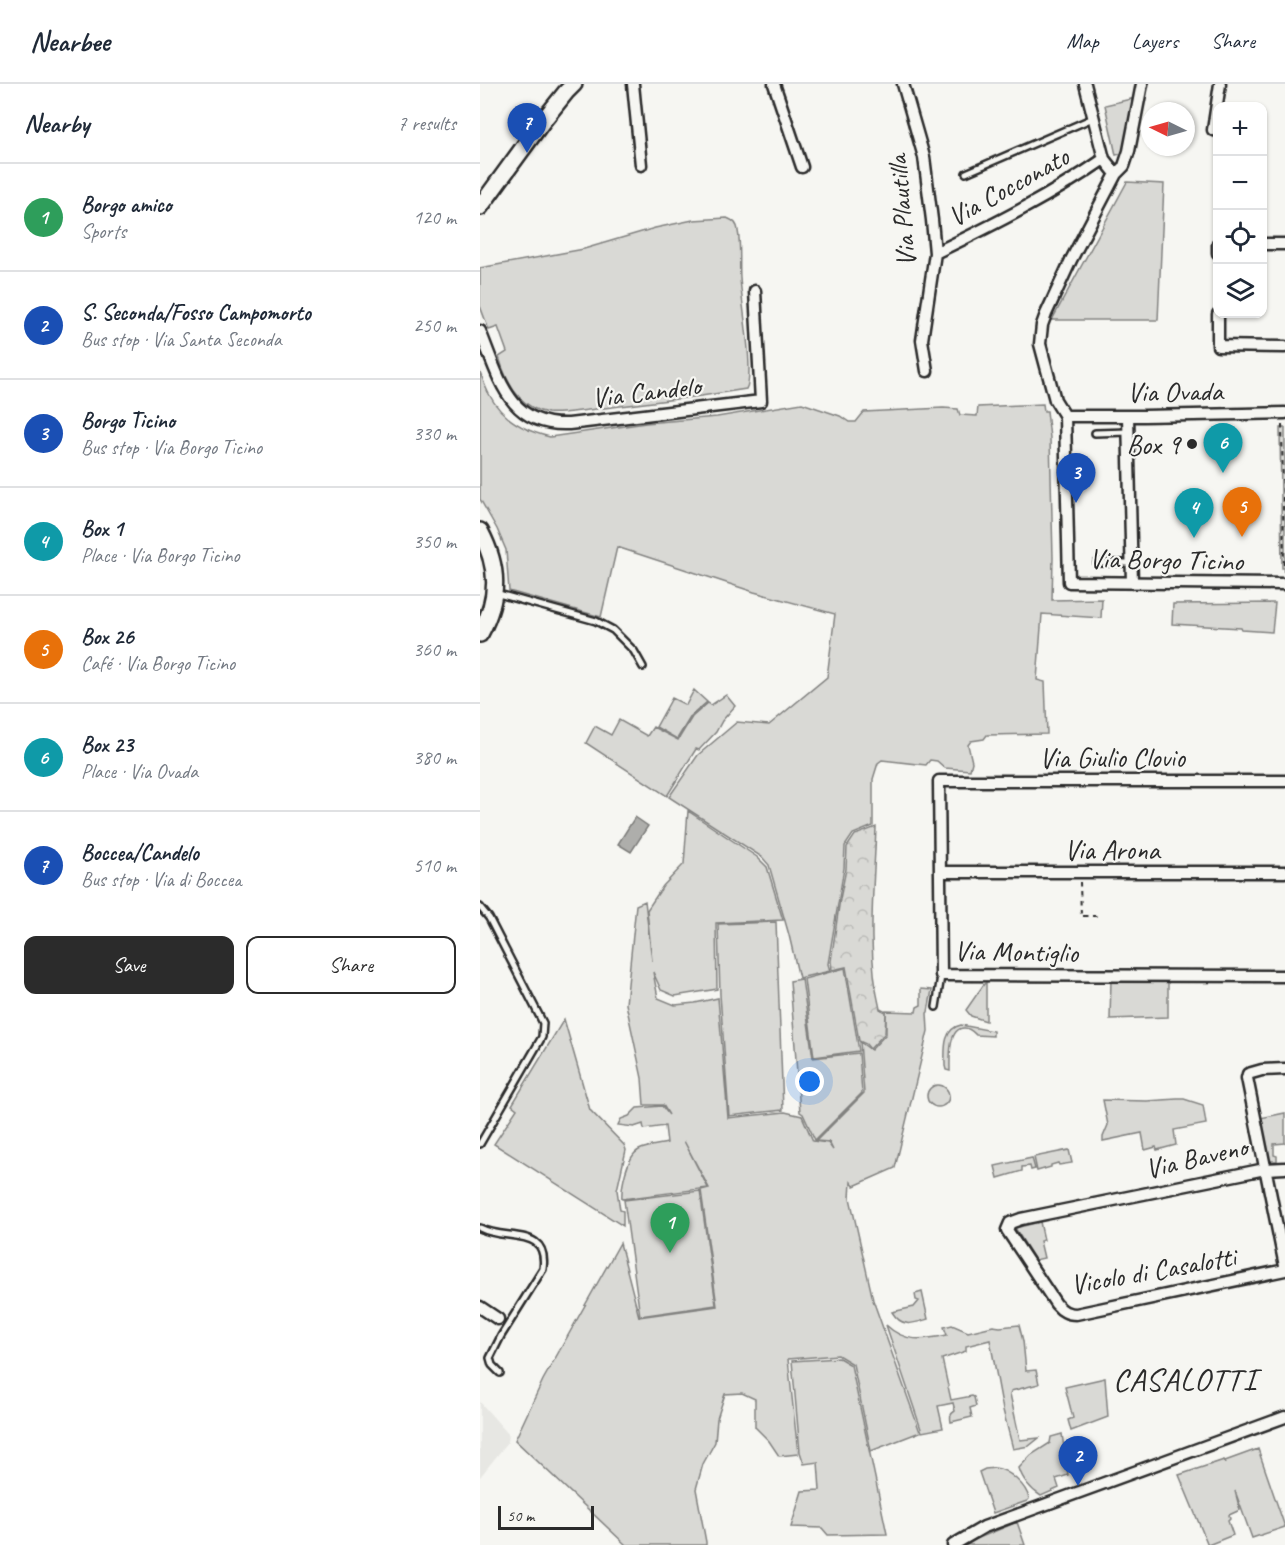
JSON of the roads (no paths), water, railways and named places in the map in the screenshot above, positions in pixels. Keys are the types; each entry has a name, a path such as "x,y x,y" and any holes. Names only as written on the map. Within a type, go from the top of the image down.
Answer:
{"main road":[{"path":"480,207 542,122 574,84"},
{"path":"480,531 494,565 495,583 490,612 480,634"}],"street":[{"path":"633,84 641,165"},
{"path":"774,84 802,167"},
{"name":"Via Plautilla","path":"903,84 927,170 934,253 922,340 927,371"},
{"path":"1085,84 1104,159 1116,174"},
{"path":"1065,416 1055,400 1040,344 1042,325 1071,260 1116,174 1124,166 1142,84"},
{"path":"1217,102 1220,84"},
{"name":"Via Cocconato","path":"934,253 1001,221 1104,159"},
{"path":"1267,244 1285,244"},
{"name":"Via Candelo","path":"480,331 502,383 516,406 530,417 553,425 761,400 755,291"},
{"path":"1218,318 1218,346 1285,347"},
{"name":"Via Ovada","path":"1065,416 1283,413"},
{"name":"Via Borgo Ticino","path":"1065,416 1069,582 1285,584"},
{"path":"1128,416 1132,583"},
{"name":"Via Giulio Clovio","path":"939,781 1285,781"},
{"name":"Via Montiglio","path":"939,781 941,975 1285,976"},
{"name":"Via Arona","path":"939,873 1285,872"},
{"name":"Via Baveno","path":"1010,1223 1265,1169 1247,1078 1248,1074 1259,1070 1285,1069"},
{"path":"1285,1168 1265,1169 1285,1268"},
{"name":"Vicolo di Casalotti","path":"1010,1223 1007,1230 1056,1305 1068,1313 1076,1314 1285,1268"},
{"path":"480,1307 498,1319"},
{"path":"953,1545 984,1527 1285,1417"}],"lane":[{"path":"966,173 1093,118"},
{"path":"1095,433 1129,432"},
{"path":"1097,563 1132,563"},
{"path":"495,593 596,621 613,630 634,651 643,667"},
{"path":"480,907 489,918 544,1028 543,1037 480,1144"},
{"path":"936,1007 941,975"},
{"path":"480,1228 496,1234 532,1239 540,1246 544,1258 543,1269 501,1336 490,1358 492,1365 500,1373"}],"place":[{"name":"Boccea/Candelo","path":"527,153"},
{"name":"Box 9","path":"1192,444"},
{"name":"Box 23","path":"1223,473"},
{"name":"Borgo Ticino","path":"1076,503"},
{"name":"Box 26","path":"1242,537"},
{"name":"Box 1","path":"1194,538"},
{"name":"Borgo amico","path":"670,1253"},
{"name":"S. Seconda/Fosso Campomorto","path":"1078,1486"}],"district":[{"name":"CASALOTTI","path":"1185,1379"}]}
